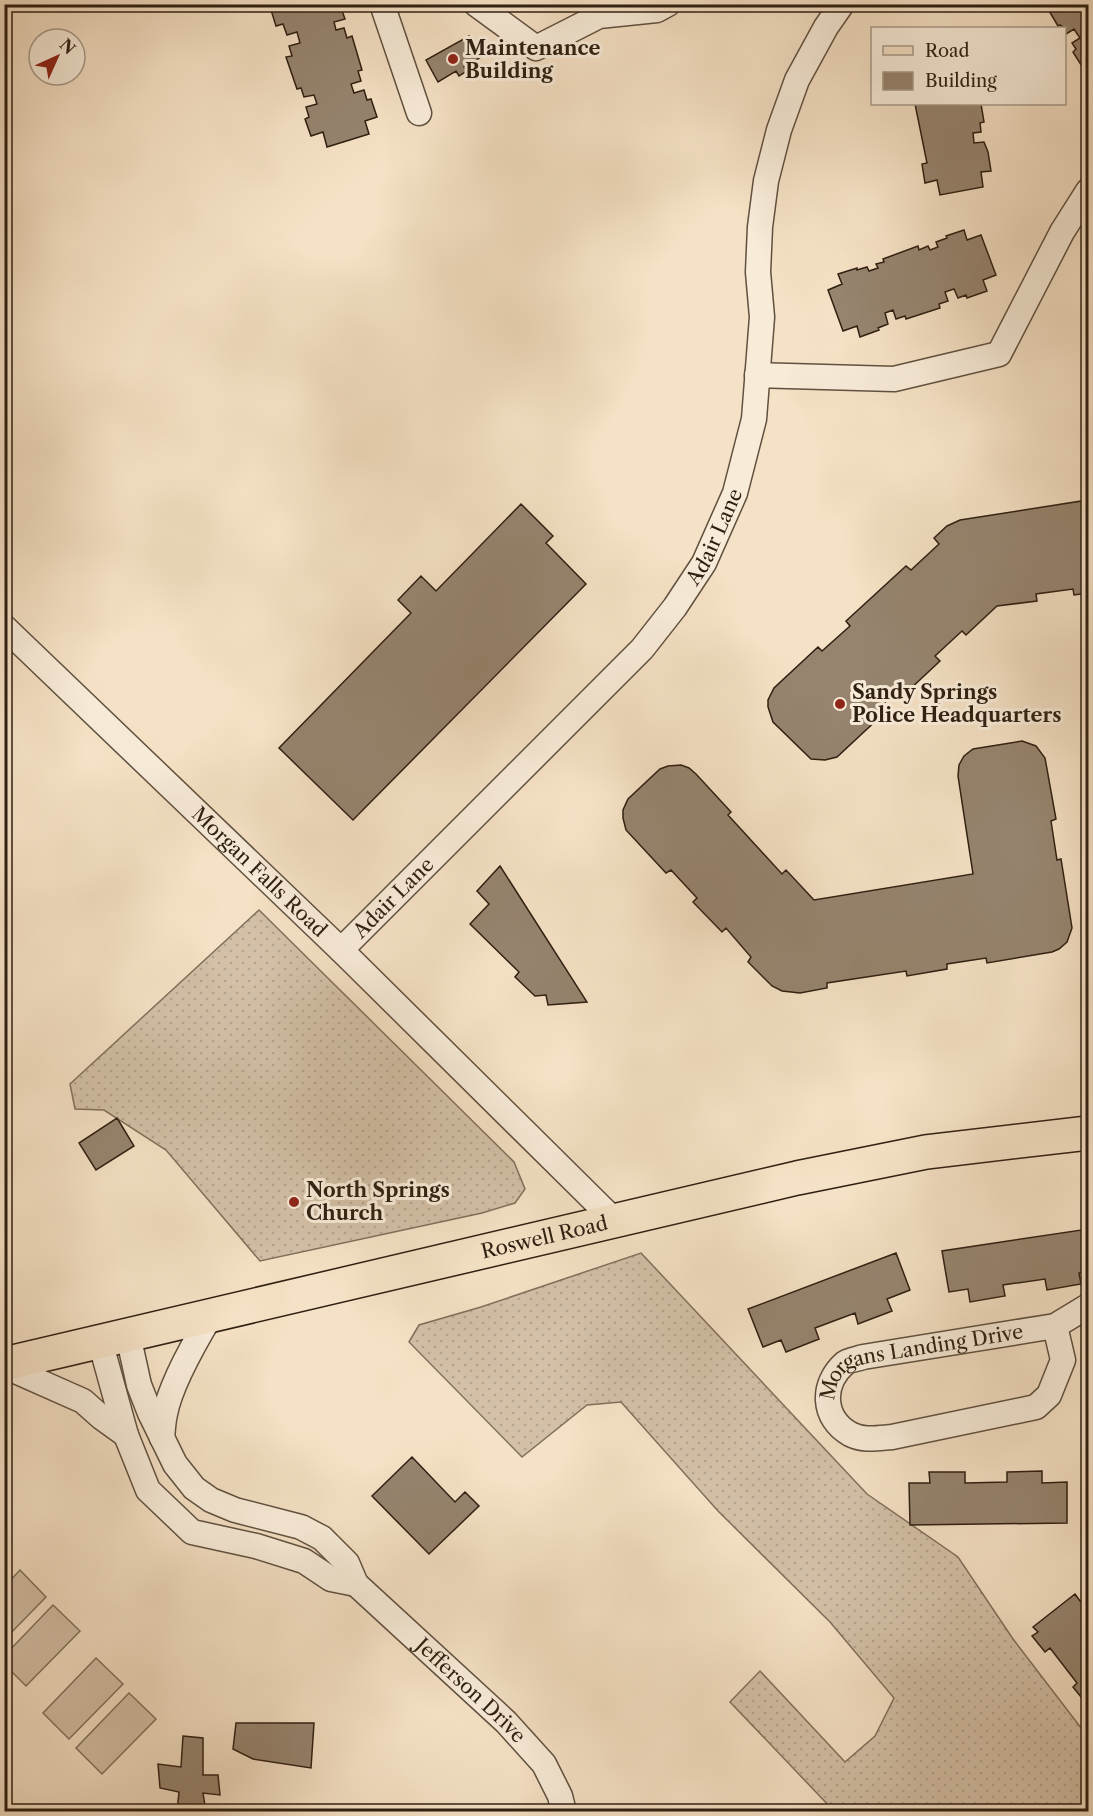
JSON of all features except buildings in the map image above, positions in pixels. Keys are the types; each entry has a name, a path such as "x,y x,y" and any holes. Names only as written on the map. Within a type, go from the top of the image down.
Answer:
{"main road":[{"name":"Roswell Road","path":"4,1365 797,1178 926,1152 1089,1133"}],"street":[{"path":"381,4 419,113"},
{"path":"476,4 536,48 599,16 657,10 668,4"},
{"name":"Adair Lane","path":"341,950 642,649 675,608 704,562 735,493 754,419 762,317 758,272 760,227 766,181 778,130 797,80 826,27 842,4"},
{"path":"757,375 894,379 999,354 1062,232 1089,191"},
{"name":"Morgan Falls Road","path":"4,627 341,950 614,1220"},
{"name":"Morgans Landing Drive","path":"1055,1326 1063,1360 1049,1395 1036,1407 892,1437 868,1439 852,1435 842,1428 827,1406 828,1389 846,1362 863,1357 1055,1326 1089,1306"},
{"path":"162,1437 165,1412 176,1383 211,1315"},
{"name":"Jefferson Drive","path":"114,1338 126,1435 148,1490 192,1532 256,1546 304,1561 331,1579 356,1584"},
{"name":"Jefferson Drive","path":"114,1338 140,1385 175,1464 194,1488 211,1500 235,1510 301,1527 322,1538 347,1563 356,1584 506,1722 544,1764 560,1796 564,1812"},
{"path":"4,1365 83,1401 126,1435"}],"shaded area":[{"path":"259,910 514,1162 525,1189 515,1203 482,1213 260,1261 166,1150 104,1110 75,1109 70,1084"},
{"path":"641,1253 867,1494 958,1557 1013,1639 1088,1737 1088,1811 834,1811 730,1702 760,1671 845,1762 875,1736 894,1698 830,1622 718,1511 621,1402 587,1405 522,1457 409,1342 419,1325 481,1307"},
{"path":"20,1570 46,1597 5,1639 5,1586"},
{"path":"53,1605 80,1631 26,1686 5,1665 5,1655"},
{"path":"96,1658 123,1684 69,1739 43,1713"},
{"path":"129,1693 156,1719 102,1774 76,1748"}],"place":[{"name":"Maintenance Building","path":"453,59"},
{"name":"Sandy Springs Police Headquarters","path":"840,704"},
{"name":"North Springs Church","path":"294,1202"}]}
